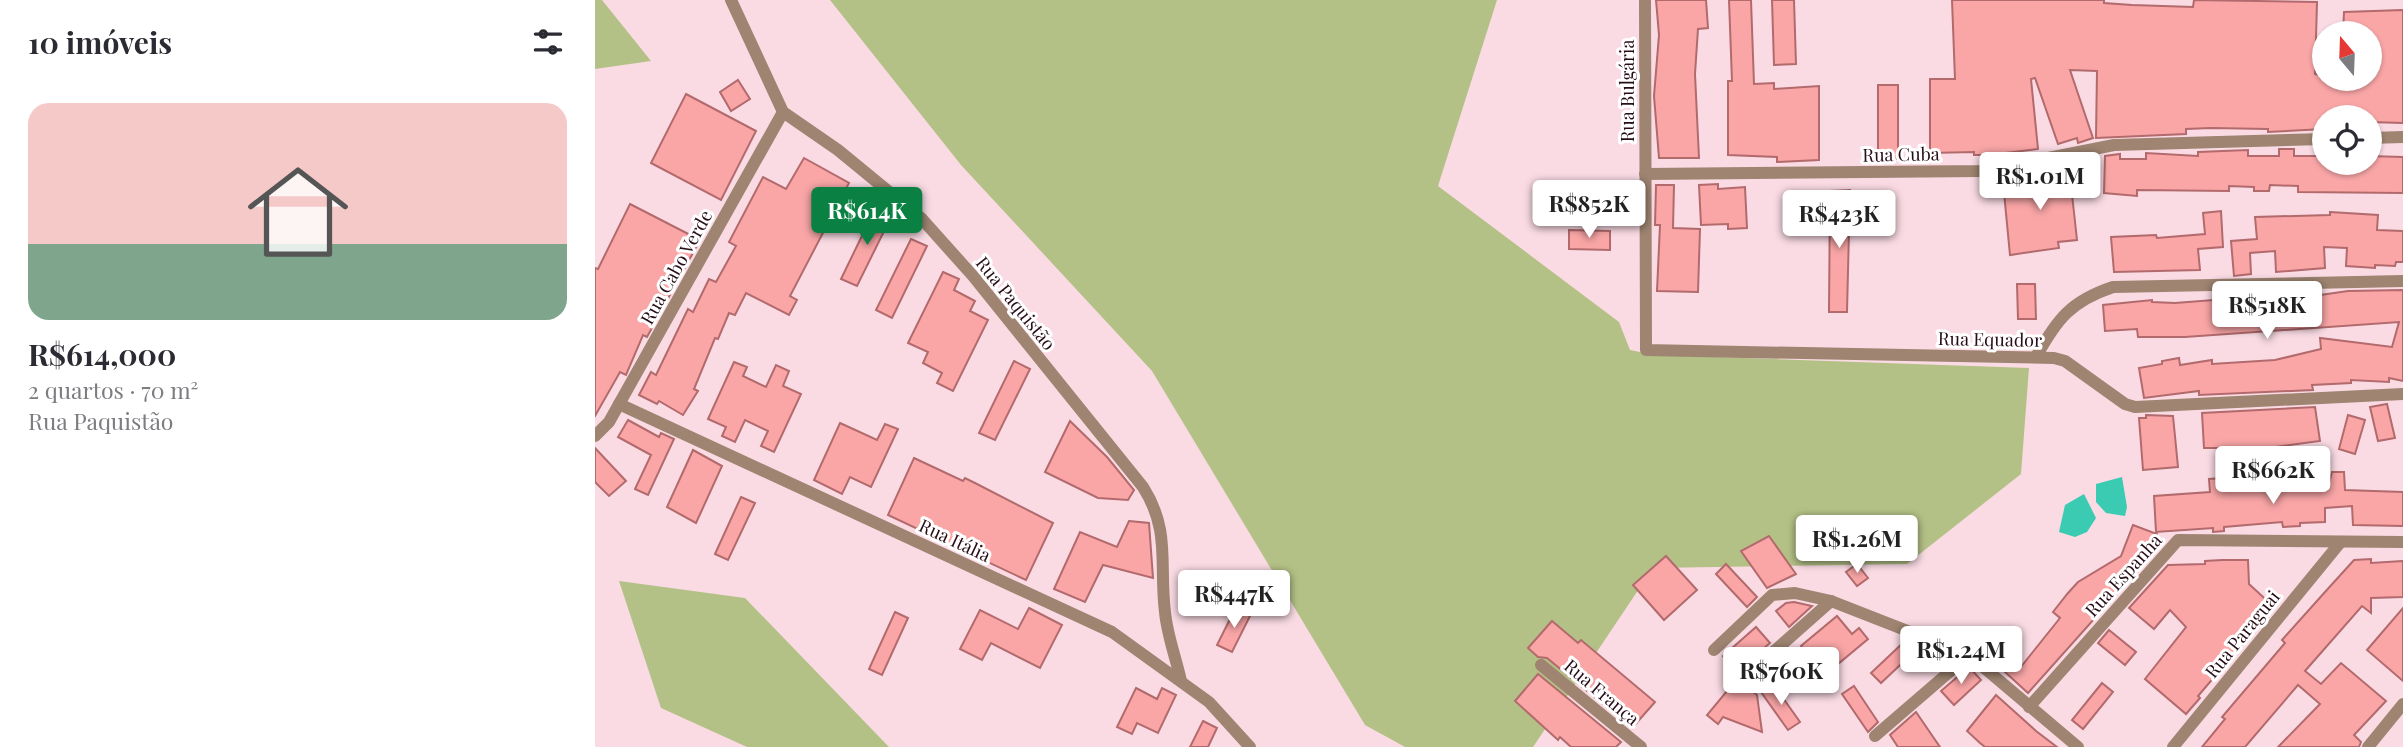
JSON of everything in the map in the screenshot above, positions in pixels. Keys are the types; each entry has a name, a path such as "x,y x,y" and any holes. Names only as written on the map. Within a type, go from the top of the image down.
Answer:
{"street":[{"path":"730,0 783,112"},
{"name":"Rua Bulgária","path":"1644,0 1646,350"},
{"name":"Rua Cabo Verde","path":"595,436 619,404 783,112"},
{"name":"Rua Paquistão","path":"783,112 838,150 922,219 972,276 1143,487 1155,506 1163,534 1165,613 1181,681"},
{"path":"2382,138 2403,137"},
{"name":"Rua Cuba","path":"1645,174 1982,171 2114,145 2312,139"},
{"path":"2036,357 2059,318 2085,298 2113,287 2403,281"},
{"name":"Rua Equador","path":"1646,350 2036,357 2065,361 2125,404 2135,407 2403,394"},
{"name":"Rua Itália","path":"619,404 1112,632 1209,702 1250,747"},
{"name":"Rua Espanha","path":"2029,707 2178,540 2339,544 2403,542"},
{"name":"Rua Paraguai","path":"2173,747 2339,544"},
{"path":"1714,650 1772,595 1794,593 1831,601 1969,655 2078,747"},
{"path":"1753,670 1831,601"},
{"path":"1875,736 1969,655"},
{"name":"Rua França","path":"1541,665 1634,745"},
{"path":"2368,747 2403,704"}],"shaded area":[{"path":"595,0 602,0 651,61 595,69"},
{"path":"830,0 1497,0 1438,186 1619,322 1630,350 1655,355 2029,368 2021,474 1907,564 1653,568 1533,747 1405,747 1365,725 1152,371 961,165"},
{"path":"2122,477 2127,507 2125,516 2106,513 2096,502 2096,484"},
{"path":"2084,494 2096,518 2087,532 2075,537 2059,532 2065,505"},
{"path":"619,581 745,598 889,747 747,747 661,708"}],"building":[{"path":"1656,0 1706,0 1708,28 1698,29 1695,74 1699,158 1659,158 1654,96 1659,35"},
{"path":"1729,0 1751,0 1754,84 1774,83 1774,89 1819,86 1819,160 1777,162 1777,157 1728,155 1728,81 1732,81"},
{"path":"1772,0 1794,0 1796,64 1774,65"},
{"path":"1952,0 2104,0 2104,3 2193,7 2194,0 2317,2 2316,21 2312,21 2312,91 2382,91 2382,21 2344,21 2344,12 2403,10 2403,123 2382,122 2382,105 2312,105 2312,130 2268,132 2268,129 2211,128 2186,129 2186,134 2096,138 2097,71 2070,70 2093,138 2078,143 2077,138 2058,144 2035,78 2031,79 2038,149 1989,155 1974,155 1974,152 1930,153 1930,79 1955,79"},
{"path":"738,80 750,99 731,111 720,92"},
{"path":"1878,85 1898,85 1898,159 1878,159"},
{"path":"686,94 756,131 721,200 651,163"},
{"path":"2279,149 2294,149 2294,156 2312,156 2312,175 2382,175 2382,156 2403,157 2403,193 2298,192 2298,186 2270,185 2269,191 2254,191 2254,187 2229,186 2229,191 2137,190 2137,196 2104,193 2105,156 2120,154 2120,159 2146,159 2146,153 2198,156 2198,152 2248,150 2248,156 2279,156"},
{"path":"804,158 849,183 790,296 797,300 789,315 746,293 735,315 729,313 718,339 715,338 694,389 698,391 683,415 659,401 657,404 639,395 651,372 656,375 688,309 693,312 709,279 716,282 736,246 729,242 763,177 786,189"},
{"path":"2069,167 2077,240 2058,242 2059,248 2010,255 2003,182 2054,175 2054,169"},
{"path":"1718,184 1718,189 1745,187 1747,228 1728,229 1728,224 1701,225 1699,185"},
{"path":"1656,185 1674,185 1673,228 1700,229 1698,292 1657,291 1660,225 1655,225"},
{"path":"1850,190 1847,312 1829,312 1830,191"},
{"path":"630,204 700,240 647,337 643,335 626,375 620,372 595,416 595,268 598,269"},
{"path":"876,207 892,215 857,286 841,279"},
{"path":"2221,211 2223,247 2198,249 2200,270 2114,272 2111,237 2156,235 2157,238 2205,234 2203,213"},
{"path":"2330,212 2378,215 2377,230 2403,231 2403,262 2396,262 2395,266 2375,265 2375,268 2346,266 2347,248 2324,247 2325,268 2276,272 2275,251 2250,253 2251,274 2234,276 2231,241 2257,239 2255,217 2330,215"},
{"path":"1569,230 1610,231 1610,250 1569,249"},
{"path":"911,239 927,246 892,318 876,310"},
{"path":"943,272 959,279 954,290 975,301 970,311 988,320 953,391 937,383 942,373 923,363 928,352 908,343"},
{"path":"2017,284 2035,284 2036,319 2018,319"},
{"path":"2403,290 2403,381 2389,378 2389,382 2351,380 2351,383 2312,385 2313,390 2199,395 2199,391 2144,398 2139,368 2162,364 2162,361 2179,358 2180,365 2212,360 2212,364 2275,360 2321,349 2320,338 2392,347 2399,322 2185,337 2138,337 2137,329 2105,331 2103,305 2152,300 2175,303 2292,294 2313,296 2348,291"},
{"path":"1014,361 1030,369 995,440 979,433"},
{"path":"734,362 747,367 743,376 766,387 776,365 789,371 783,386 801,394 774,452 761,446 768,431 745,420 735,442 722,436 726,427 708,419"},
{"path":"2387,404 2395,438 2378,441 2370,407"},
{"path":"2315,407 2320,441 2268,448 2204,448 2202,413"},
{"path":"2146,415 2173,416 2178,467 2143,470 2139,418 2146,418"},
{"path":"2348,415 2365,420 2355,454 2339,449"},
{"path":"628,420 659,437 661,433 674,439 648,495 635,489 651,455 618,437"},
{"path":"1070,421 1107,457 1134,490 1128,500 1098,498 1045,472"},
{"path":"840,423 877,440 885,424 898,429 871,487 850,477 842,494 814,480"},
{"path":"595,448 626,481 609,496 595,482"},
{"path":"693,450 722,466 696,523 667,507"},
{"path":"914,458 963,481 965,478 1053,523 1026,580 888,515"},
{"path":"2332,472 2344,472 2345,490 2403,492 2403,526 2353,525 2352,506 2325,508 2325,522 2300,523 2300,526 2283,527 2282,522 2224,527 2224,531 2213,532 2213,528 2156,532 2154,496 2210,492 2209,479 2222,478 2255,480 2255,489 2273,488 2273,492 2326,486 2327,491"},
{"path":"741,497 755,503 728,560 715,554"},
{"path":"1129,521 1149,523 1153,578 1103,565 1085,602 1054,589 1080,532 1117,547"},
{"path":"2133,525 2157,534 2151,552 2153,553 2028,693 1993,661 2003,651 2020,668 2060,618 2053,612 2068,593 2078,582 2121,556"},
{"path":"1769,536 1796,574 1767,588 1741,551"},
{"path":"1666,556 1697,590 1664,620 1633,585"},
{"path":"2371,559 2371,563 2403,561 2403,597 2371,598 2371,613 2362,606 2305,671 2321,684 2341,663 2386,701 2354,735 2361,742 2359,747 2278,747 2320,704 2298,685 2245,747 2202,747 2225,719 2222,717 2285,643 2282,640 2325,592 2354,560"},
{"path":"2248,560 2249,584 2274,607 2198,696 2200,698 2186,714 2145,679 2186,627 2170,610 2154,629 2129,608 2168,565 2205,564 2205,561"},
{"path":"1726,564 1757,597 1747,607 1716,574"},
{"path":"1857,564 1868,578 1857,586 1846,572"},
{"path":"1786,603 1812,606 1789,627 1776,611"},
{"path":"1236,607 1251,614 1232,652 1217,645"},
{"path":"1029,608 1062,625 1040,668 991,643 982,660 960,649 980,610 1018,629"},
{"path":"2403,608 2403,681 2367,650"},
{"path":"895,612 908,618 882,675 869,669"},
{"path":"1837,616 1852,634 1859,628 1868,639 1832,669 1817,651 1810,657 1801,646"},
{"path":"1552,621 1578,643 1581,640 1655,702 1632,728 1547,658 1538,657 1528,648"},
{"path":"1756,627 1770,643 1747,663 1739,676 1723,656"},
{"path":"2109,630 2136,652 2125,665 2098,643"},
{"path":"1905,641 1915,651 1881,683 1871,673"},
{"path":"1969,667 1981,680 1954,705 1941,691"},
{"path":"1538,674 1621,742 1616,747 1571,747 1560,737 1558,740 1515,701"},
{"path":"1737,679 1757,695 1762,732 1723,717 1718,724 1707,715"},
{"path":"2102,683 2113,692 2083,729 2072,720"},
{"path":"1773,684 1800,722 1788,730 1761,692"},
{"path":"1854,686 1878,722 1868,732 1842,694"},
{"path":"1136,688 1157,699 1162,688 1176,695 1158,733 1137,723 1132,734 1117,727"},
{"path":"1996,695 2057,747 1985,747 1980,743 1967,731"},
{"path":"1916,712 1940,747 1898,747 1890,735"},
{"path":"1203,721 1217,728 1208,747 1190,747"}]}
